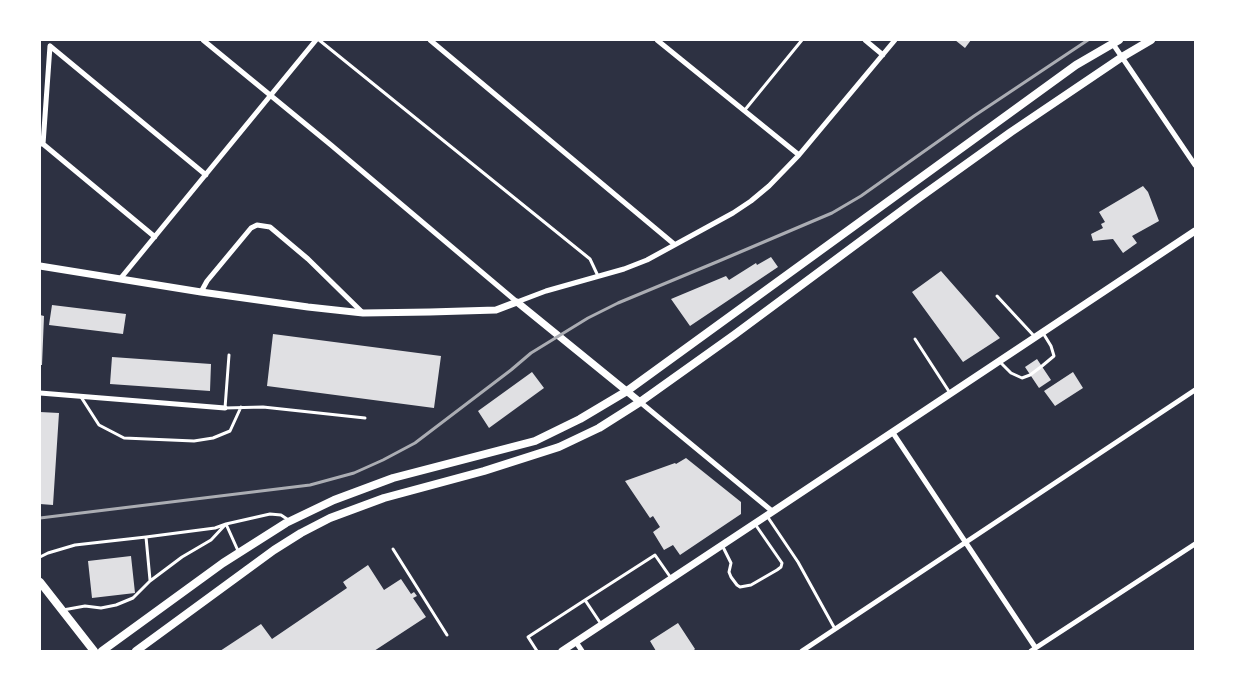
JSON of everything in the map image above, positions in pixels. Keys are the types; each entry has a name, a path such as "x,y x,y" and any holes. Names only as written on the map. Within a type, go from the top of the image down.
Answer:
{"main road":[{"path":"136,651 274,550 330,518 384,498 484,471 559,447 599,428 640,402 734,335 1011,132 1122,57 1151,40"},
{"path":"102,651 223,563 291,521 334,500 393,478 535,441 580,419 627,391 1076,65 1116,42"},
{"path":"40,582 94,651"}],"street":[{"path":"203,40 517,302 627,391 769,513"},
{"path":"120,279 318,40"},
{"path":"430,40 674,244"},
{"path":"657,40 799,156"},
{"path":"865,40 884,55"},
{"path":"40,266 201,292 364,313 496,310 546,291 647,260 733,213 751,201 799,156 895,40"},
{"path":"1116,42 1122,57 1195,165"},
{"path":"155,237 42,144 50,46 206,175"},
{"path":"201,292 207,281 251,228 257,225 270,227 308,259 364,313"},
{"path":"562,651 1195,231"},
{"path":"802,651 1195,390"},
{"path":"40,393 224,408"},
{"path":"893,433 966,541 1034,649 1195,544"},
{"path":"576,642 582,651"}],"lane":[{"path":"209,45 213,40"},
{"path":"318,40 590,259 598,276"},
{"path":"744,111 802,40"},
{"path":"997,296 1051,346 1054,356 1030,375 1022,378 1011,373 1000,362"},
{"path":"915,339 950,394"},
{"path":"229,355 224,408 263,407 365,418"},
{"path":"80,396 99,425 124,438 194,441 213,438 230,431 241,407"},
{"path":"769,513 835,629"},
{"path":"40,557 48,552 75,545 215,528 270,514 281,515 291,521"},
{"path":"722,545 731,563 729,572 731,577 740,587 751,585 777,570 781,567 782,563 755,523"},
{"path":"226,524 240,553"},
{"path":"63,610 85,606 101,608 116,605 133,598 150,581 182,557 211,540 226,524"},
{"path":"146,537 150,581"},
{"path":"393,549 447,635"},
{"path":"537,651 528,638 655,555 671,579"},
{"path":"585,600 602,625"}],"building":[{"path":"955,40 971,40 965,48"},
{"path":"1143,186 1148,192 1159,221 1132,236 1137,243 1123,253 1113,239 1093,241 1091,234 1103,228 1101,224 1105,222 1099,212"},
{"path":"771,257 778,267 690,326 671,299 726,276 729,280 756,263 757,265"},
{"path":"941,271 1000,338 963,362 912,292"},
{"path":"52,305 126,314 123,334 49,325"},
{"path":"40,315 44,316 42,365 40,365"},
{"path":"273,334 441,356 434,408 267,386"},
{"path":"112,357 211,364 210,391 110,384"},
{"path":"1037,359 1051,380 1039,388 1025,367"},
{"path":"532,372 544,388 489,428 478,411"},
{"path":"1073,372 1083,388 1055,406 1044,391"},
{"path":"40,412 59,413 53,505 40,504"},
{"path":"686,458 741,502 741,514 680,555 673,545 664,550 653,532 660,527 653,516 650,518 625,481 676,464"},
{"path":"131,556 135,593 92,598 88,561"},
{"path":"368,565 384,590 401,579 411,594 414,592 417,596 413,598 426,617 374,651 220,651 261,624 272,639 347,588 343,582"},
{"path":"678,623 695,649 693,651 656,651 650,641"}],"railway":[{"path":"40,518 310,485 354,473 383,460 415,443 531,353 588,318 618,303 832,213 861,196 974,116 1088,40"}]}
